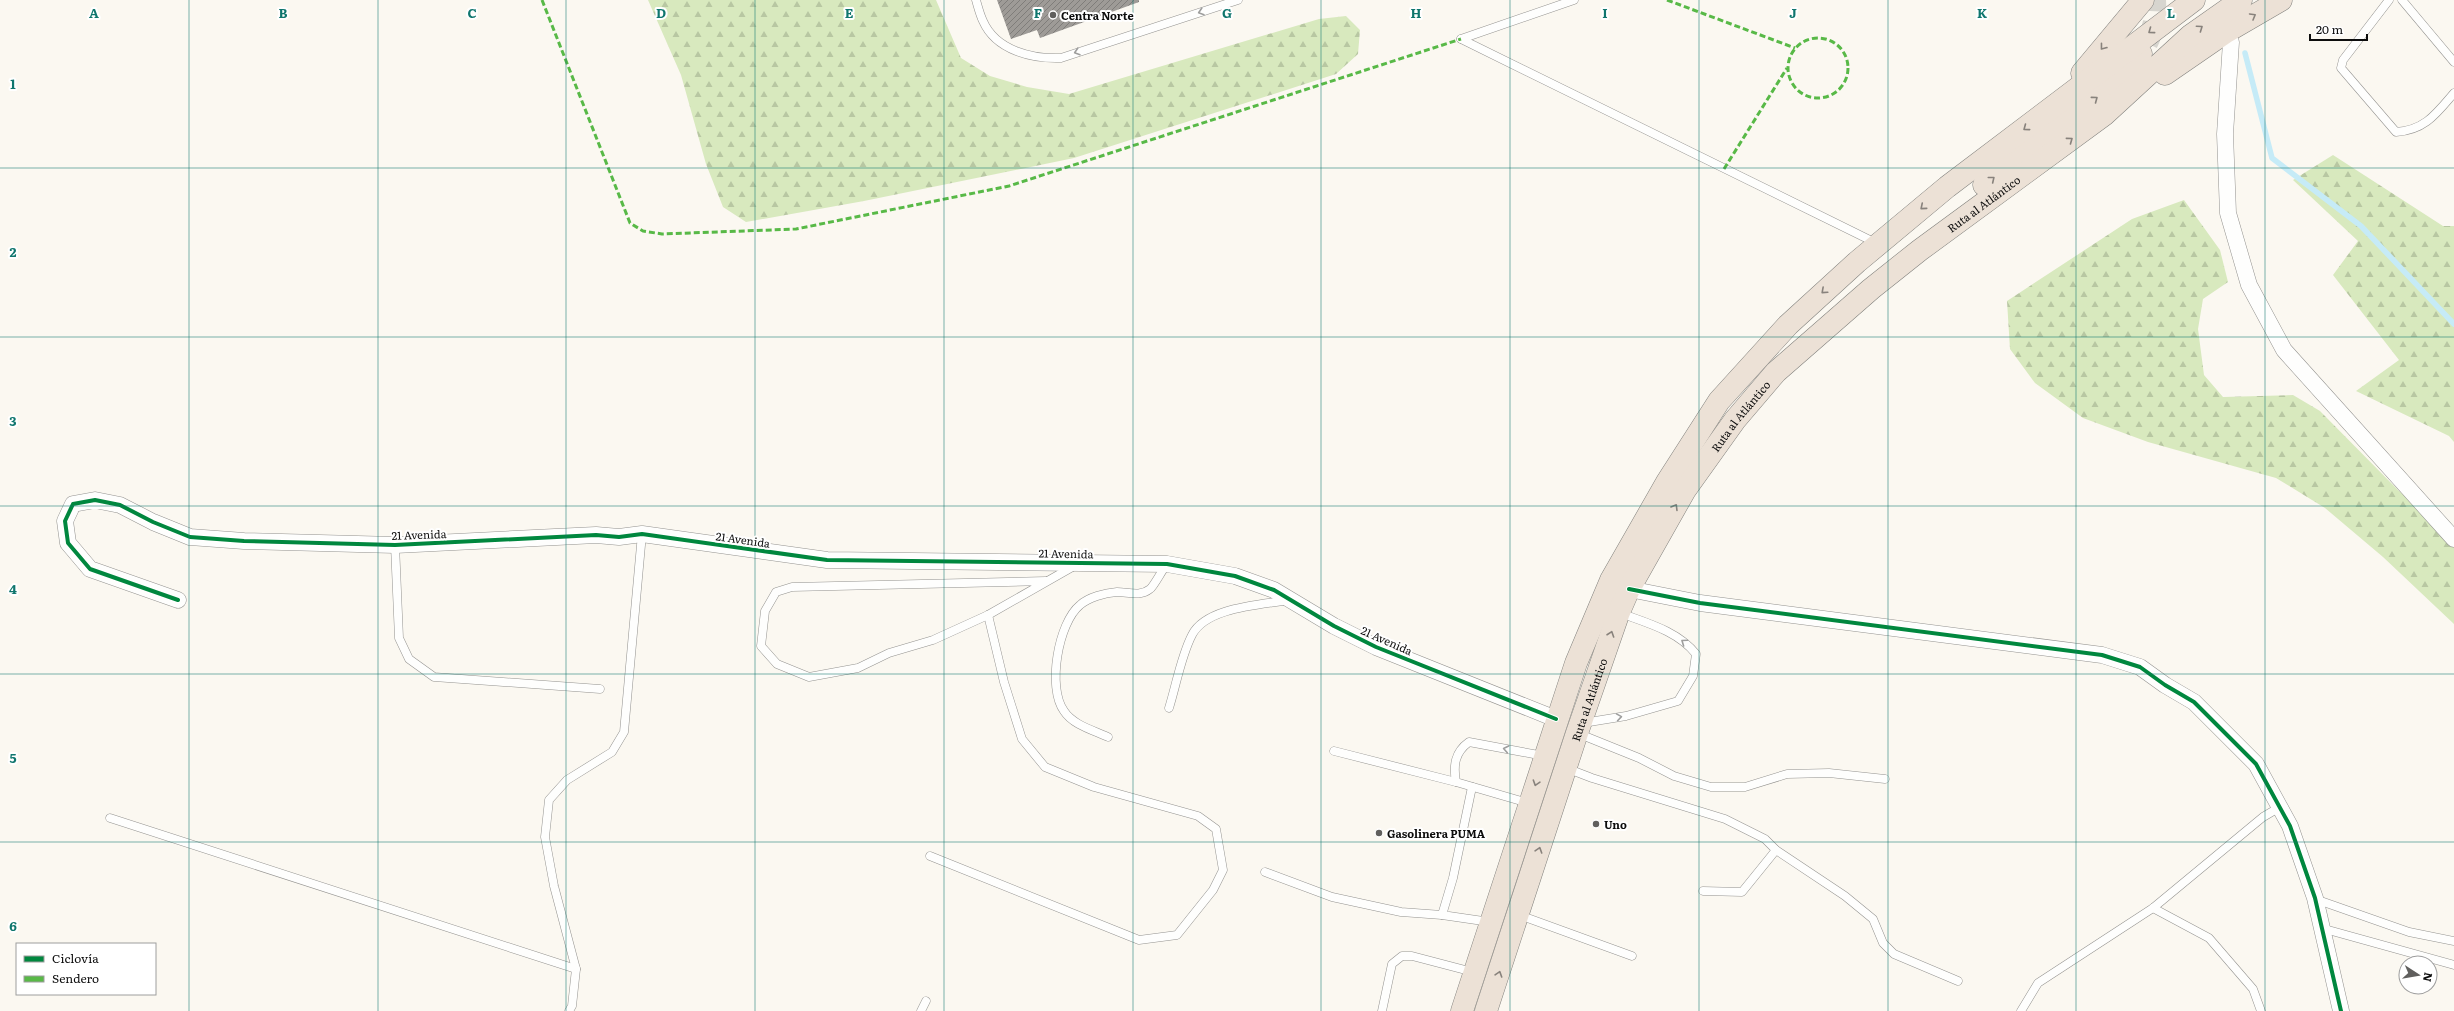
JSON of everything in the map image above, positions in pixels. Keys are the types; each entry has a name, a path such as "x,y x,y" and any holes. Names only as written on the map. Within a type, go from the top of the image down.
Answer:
{"highway":[{"name":"Ruta al Atlántico","path":"1462,1011 1556,719 1576,663 1612,580 1667,482 1719,401 1788,324 1878,245 1947,187 2194,0"},
{"name":"Ruta al Atlántico","path":"1486,1011 1578,728 1619,612 1629,589 1685,490 1735,420 1776,372 1871,289 1920,250 2104,115 2190,36 2241,0"},
{"path":"2104,115 2226,32 2281,0"},
{"path":"2047,112 2090,64 2140,2"},
{"path":"1776,372 1818,324 1857,287 2038,142 2104,92 2126,72 2141,54"}],"street":[{"path":"2231,42 2225,134 2228,213 2249,285 2284,350 2454,539"},
{"name":"21 Avenida","path":"178,600 90,569 68,543 65,521 73,504 95,500 120,505 153,522 190,536 244,541 395,545 596,535 619,537 642,534 827,560 1167,564 1235,576 1274,590 1334,626 1376,647 1556,719"},
{"path":"1629,589 1700,603 2102,655 2140,667 2165,685 2194,702 2256,764 2290,826 2315,898 2341,1011"}],"lane":[{"path":"976,0 983,22 994,36 1020,52 1043,58 1061,58 1238,0"},
{"path":"1574,0 1461,39 1878,245"},
{"path":"2389,0 2343,60 2341,68 2350,81 2396,132 2408,131 2430,121 2454,93"},
{"path":"2402,0 2454,62"},
{"path":"569,1011 572,1006 576,969 554,886 546,837 549,800 567,780 612,752 624,732 642,534"},
{"path":"395,545 399,638 409,658 434,677 600,689"},
{"path":"1046,581 792,588 776,592 765,611 761,646 777,664 809,678 858,668 889,653 933,640 988,615 1082,562"},
{"path":"1108,737 1084,728 1064,711 1055,689 1058,656 1064,629 1079,605 1096,596 1117,592 1138,594 1150,589 1167,564"},
{"path":"1169,708 1192,634 1206,620 1226,611 1292,600"},
{"path":"1578,728 1678,701 1692,676 1696,654 1687,642 1658,627 1619,612"},
{"path":"930,856 1139,940 1177,935 1213,890 1223,870 1216,829 1198,816 1094,787 1045,767 1022,739 1004,682 988,615"},
{"path":"1578,728 1674,776 1711,787 1745,787 1787,774 1829,773 1885,779"},
{"path":"1456,782 1454,770 1455,760 1462,748 1469,742 1544,756"},
{"path":"1334,751 1456,782 1529,804"},
{"path":"1565,768 1592,778 1725,818 1765,839 1776,850 1845,896 1873,919 1883,943 1894,954 1958,982"},
{"path":"1442,916 1453,878 1472,787"},
{"path":"2021,1011 2038,983 2153,908 2263,817 2280,807"},
{"path":"110,818 576,969"},
{"path":"1703,891 1742,892 1776,850"},
{"path":"1265,872 1332,897 1401,912 1491,922"},
{"path":"2315,898 2409,932 2454,941"},
{"path":"2153,908 2209,938 2253,989 2261,1011"},
{"path":"1518,915 1632,956"},
{"path":"2321,928 2454,965"},
{"path":"1382,1011 1392,964 1402,956 1412,956 1474,973"},
{"path":"921,1011 926,1001"}],"green space":[{"path":"648,0 936,0 961,58 990,76 1027,87 1069,94 1319,19 1346,16 1360,30 1358,54 1336,74 1074,158 864,201 746,222 723,207 706,164 681,75"},
{"path":"2333,155 2443,226 2454,226 2454,442 2449,436 2356,391 2399,360 2333,275 2358,241 2293,180"},
{"path":"2184,200 2220,250 2228,282 2203,299 2198,329 2204,375 2223,397 2293,395 2320,411 2398,490 2454,540 2454,624 2383,557 2325,508 2276,478 2148,442 2083,418 2035,383 2010,349 2007,301 2132,219"}],"building":[{"name":"Centra Norte","path":"997,0 1139,0 1139,2 1040,38 1037,30 1011,39"}],"waterway":[{"path":"2245,53 2272,158 2361,226 2454,324"}],"tunnel":[{"path":"2147,43 2154,22 2155,0"}],"marked path":[{"path":"542,0 630,223 643,231 662,234 796,229 1009,186 1461,39"},
{"path":"1667,0 1795,48"},
{"path":"1812,38 1824,38 1835,43 1843,51 1848,62 1848,68 1846,80 1835,93 1824,98 1812,98 1801,93 1793,85 1788,74 1788,62 1793,51 1801,43 1812,38"},
{"path":"1724,169 1787,68"}],"cycle path":[{"path":"178,600 90,569 68,543 65,521 73,504 95,500 120,505 153,522 190,537 244,541 395,545 596,535 619,537 642,534 827,560 1167,564 1235,576 1274,590 1334,626 1376,647 1556,719"},
{"path":"1629,589 1700,603 2102,655 2140,667 2165,685 2194,702 2256,764 2290,826 2315,898 2341,1011"}],"place":[{"name":"Centra Norte","path":"1053,15"},
{"name":"Uno","path":"1596,824"},
{"name":"Gasolinera PUMA","path":"1379,833"}]}
